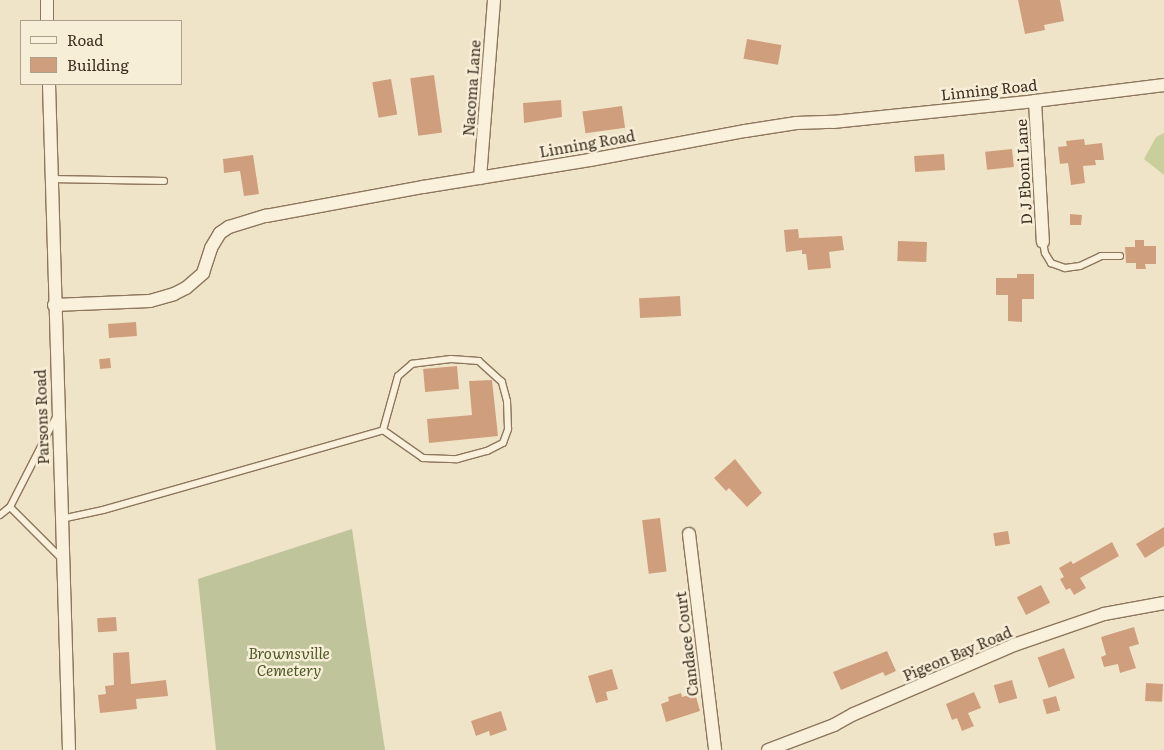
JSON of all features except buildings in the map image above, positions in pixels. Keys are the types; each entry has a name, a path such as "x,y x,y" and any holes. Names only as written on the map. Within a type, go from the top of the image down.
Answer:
{"street":[{"path":"47,0 47,20"},
{"name":"Nacoma Lane","path":"480,178 494,0"},
{"name":"Parsons Road","path":"49,85 50,179 69,750"},
{"name":"Linning Road","path":"54,305 160,300 186,288 204,273 211,248 220,233 229,227 266,216 796,123 833,122 1035,101 1164,85"},
{"name":"D J Eboni Lane","path":"1035,101 1043,242"},
{"name":"Candace Court","path":"689,534 715,750"},
{"name":"Pigeon Bay Road","path":"768,750 834,725 854,714 1023,642 1104,614 1164,603"}],"lane":[{"path":"50,179 164,180"},
{"path":"1043,242 1045,253 1051,263 1065,268 1080,266 1101,256 1120,256"},
{"path":"451,359 479,361 502,382 507,401 508,429 503,443 487,451 457,459 423,458 383,430 398,376 412,364 451,359"},
{"path":"0,515 10,507 58,413"},
{"path":"61,519 103,510 383,430"},
{"path":"10,507 62,559"}],"green space":[{"path":"1164,133 1164,175 1144,159 1156,137"},
{"name":"Brownsville Cemetery","path":"352,529 385,750 216,750 198,579"}]}
